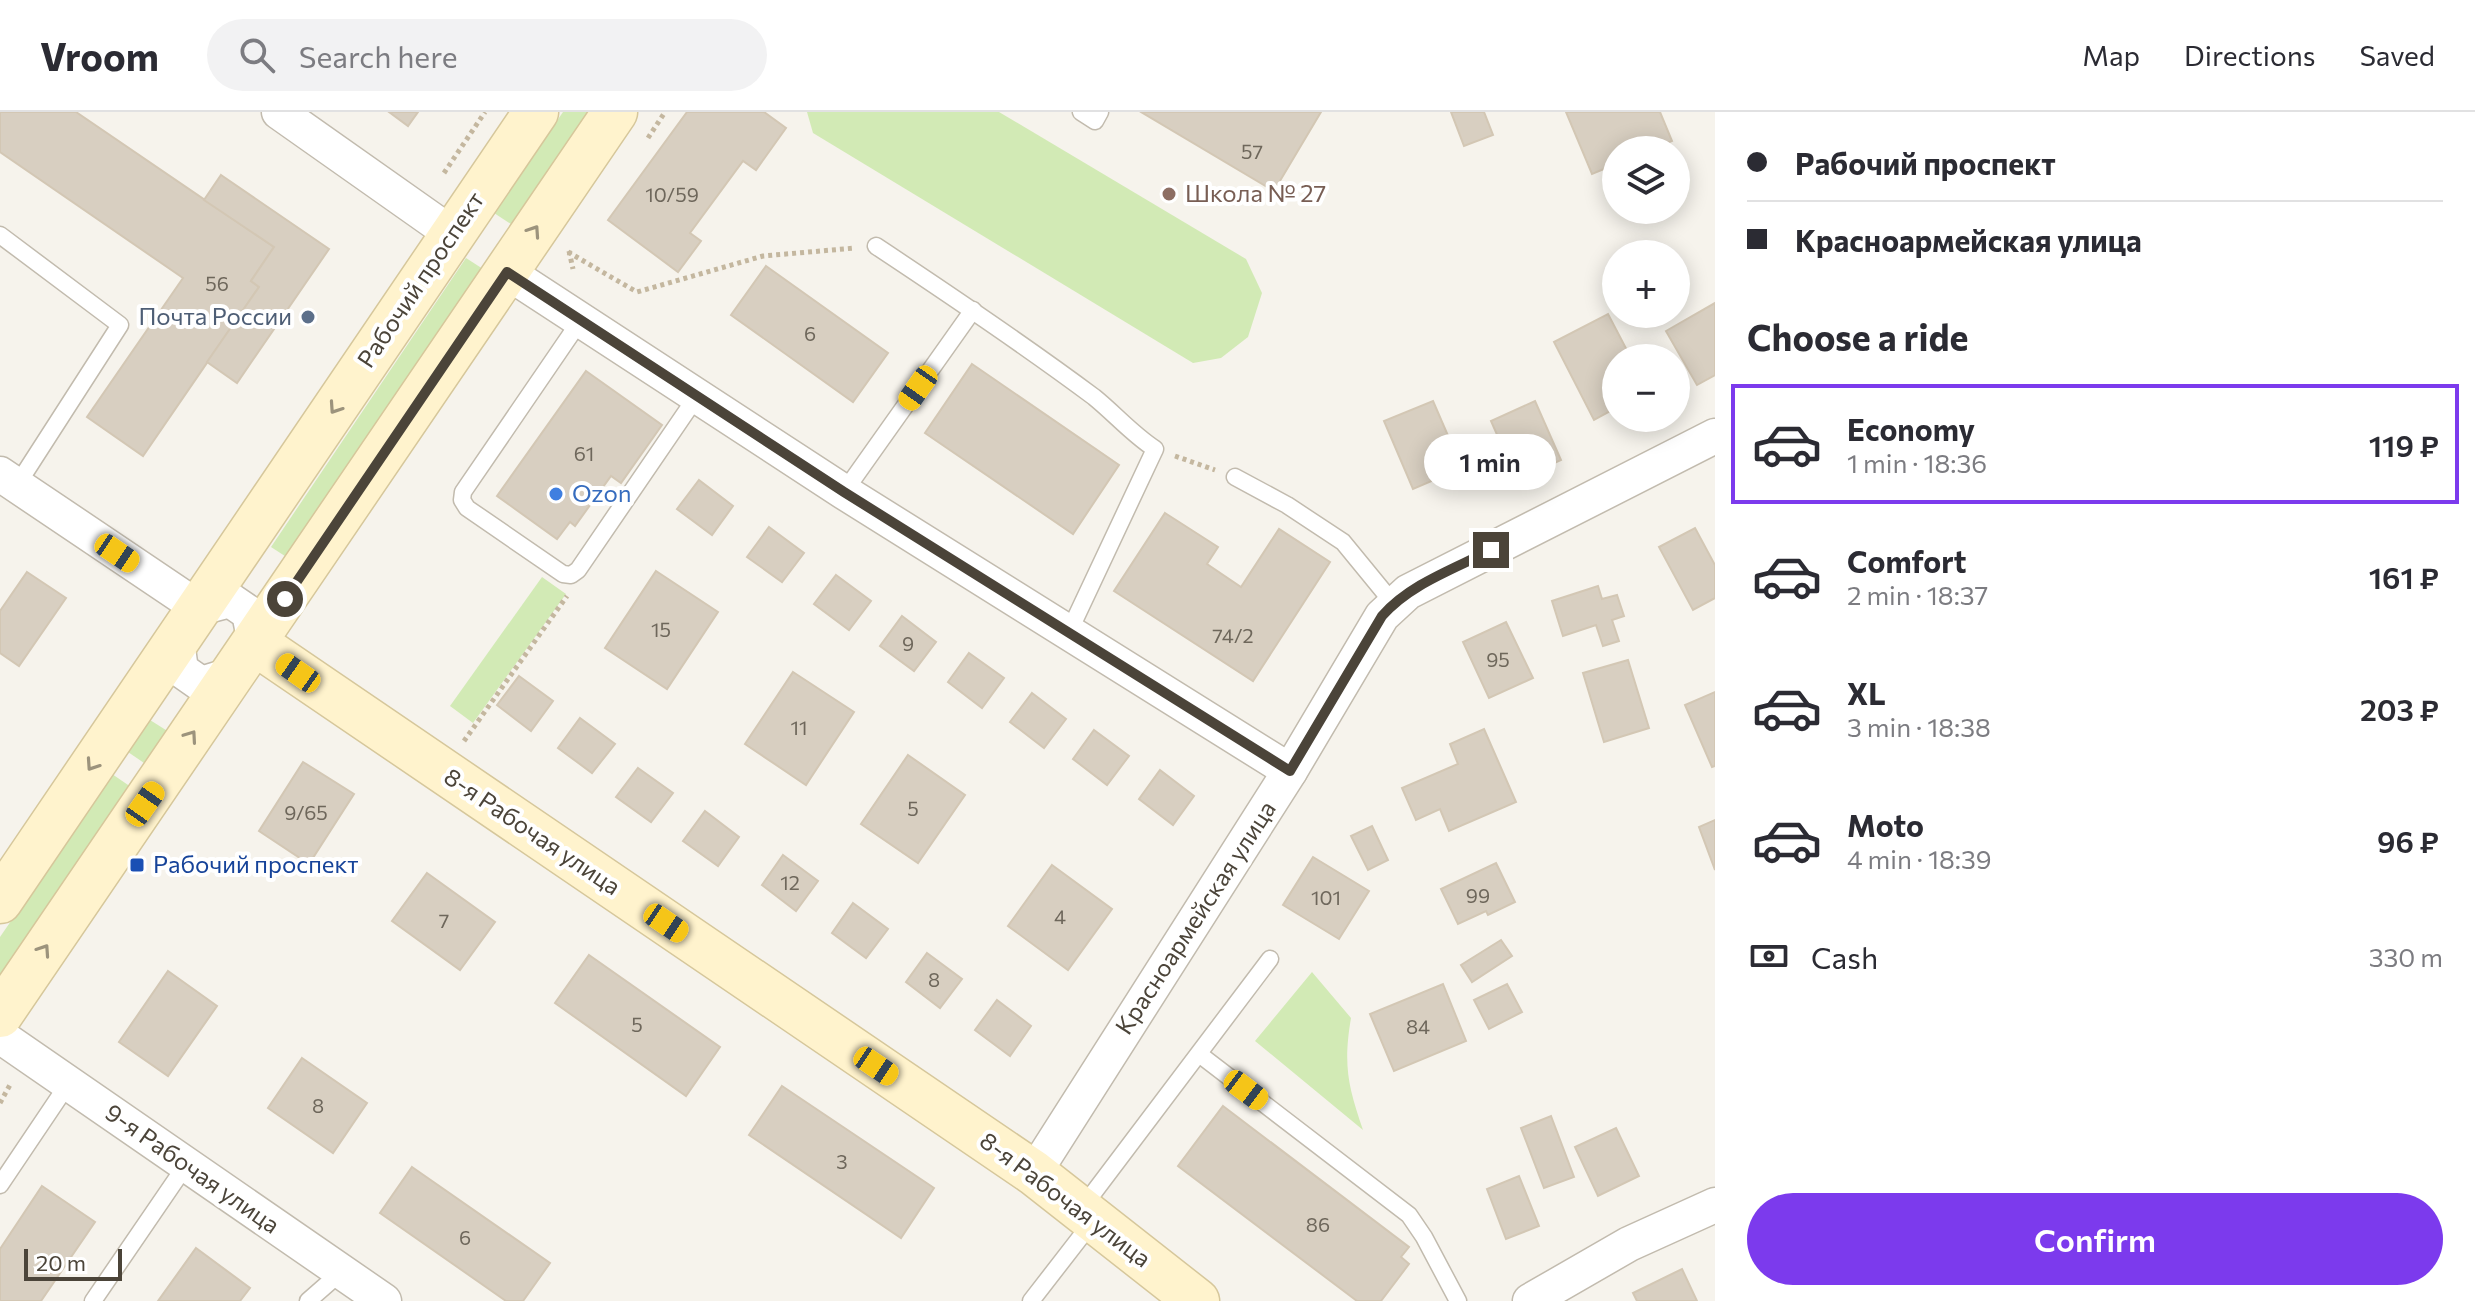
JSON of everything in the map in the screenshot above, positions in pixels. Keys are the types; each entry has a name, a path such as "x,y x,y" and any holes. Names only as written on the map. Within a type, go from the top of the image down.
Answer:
{"street":[{"path":"279,112 452,234"},
{"name":"Рабочий проспект","path":"0,901 536,112"},
{"path":"0,1015 615,112"},
{"path":"507,272 844,492 1290,771"},
{"name":"Красноармейская улица","path":"1034,1173 1393,603 1408,592 1715,436"},
{"path":"8,480 188,624"},
{"path":"188,624 230,600 249,613 245,659"},
{"path":"188,624 181,670 201,684 245,659"},
{"name":"8-я Рабочая улица","path":"245,659 1034,1173 1197,1301"},
{"name":"9-я Рабочая улица","path":"0,1036 384,1301"},
{"path":"1530,1301 1629,1244 1715,1205"}],"lane":[{"path":"1081,112 1095,121 1100,112"},
{"path":"0,235 120,325 8,480"},
{"path":"876,246 973,310 1097,400 1155,449 1069,632"},
{"path":"844,492 973,310"},
{"path":"580,321 463,492 462,500 467,508 563,574 571,575 578,570 697,396"},
{"path":"1235,477 1287,505 1343,542 1393,603"},
{"path":"1031,1301 1199,1054 1270,959"},
{"path":"1199,1054 1409,1215 1458,1301"},
{"path":"0,1185 68,1084"},
{"path":"93,1301 186,1165"},
{"path":"308,1301 341,1272"}],"path":[{"path":"444,173 485,112"},
{"path":"639,150 665,112"},
{"path":"568,252 577,240"},
{"path":"568,252 637,292 763,256 876,246"},
{"path":"568,252 573,269"},
{"path":"1155,449 1235,477"},
{"path":"458,749 566,600 571,575"}],"green space":[{"path":"563,112 592,112 514,226 494,213"},
{"path":"807,112 999,112 1246,259 1262,293 1248,337 1221,358 1193,363 813,133"},
{"path":"466,258 483,269 288,558 271,547"},
{"path":"542,577 566,594 473,723 450,706"},
{"path":"150,720 169,732 147,765 128,752"},
{"path":"112,774 131,787 0,979 0,937"},
{"path":"1312,972 1351,1018 1348,1075 1363,1130 1255,1041"}],"building":[{"path":"0,112 76,112 274,247 251,281 259,287 143,456 87,417 183,278 0,152"},
{"path":"389,112 418,112 408,126"},
{"path":"687,112 764,112 786,128 756,170 743,161 690,233 701,241 678,272 608,220"},
{"path":"1141,112 1321,112 1274,191"},
{"path":"1451,112 1484,112 1493,135 1464,146"},
{"path":"1566,112 1660,112 1670,136 1602,136 1602,170 1592,174"},
{"path":"221,175 329,249 237,383 207,362 259,287 251,281 274,247 204,200"},
{"path":"766,266 888,353 853,402 731,315"},
{"path":"1715,303 1715,375 1697,385 1690,373 1690,344 1673,344 1666,331 1690,328 1690,317"},
{"path":"1602,317 1602,328 1615,328 1624,344 1602,344 1602,416 1594,420 1554,342"},
{"path":"972,364 1119,465 1073,534 925,433"},
{"path":"586,371 662,425 621,483 611,476 575,526 570,522 557,539 497,496"},
{"path":"1433,401 1462,468 1413,489 1384,421"},
{"path":"1535,401 1561,460 1517,480 1491,421"},
{"path":"699,480 733,506 712,535 677,509"},
{"path":"1165,513 1218,547 1207,564 1241,587 1279,529 1330,562 1253,681 1114,591"},
{"path":"769,527 804,553 782,582 747,557"},
{"path":"1695,528 1715,565 1715,598 1693,610 1659,547"},
{"path":"656,571 718,612 667,689 605,648"},
{"path":"27,572 66,598 19,666 0,653 0,611"},
{"path":"836,575 871,601 849,630 814,604"},
{"path":"1598,586 1602,599 1617,595 1624,616 1612,620 1619,641 1603,646 1596,625 1563,636 1552,601"},
{"path":"902,616 936,642 914,671 880,646"},
{"path":"1506,622 1533,678 1489,698 1463,642"},
{"path":"969,653 1004,678 982,708 948,682"},
{"path":"1628,660 1649,728 1604,742 1583,673"},
{"path":"793,672 854,712 806,785 745,744"},
{"path":"519,676 553,701 531,731 497,705"},
{"path":"1715,692 1715,766 1712,767 1685,705"},
{"path":"1032,693 1066,719 1044,748 1010,722"},
{"path":"580,718 615,744 592,773 558,748"},
{"path":"1484,729 1516,802 1449,831 1440,809 1416,820 1402,788 1458,764 1450,744"},
{"path":"1094,730 1129,756 1107,785 1073,759"},
{"path":"908,755 965,795 918,863 861,824"},
{"path":"303,762 354,794 309,864 259,831"},
{"path":"638,768 673,793 651,822 616,797"},
{"path":"1160,770 1194,796 1173,825 1139,799"},
{"path":"705,811 739,837 718,866 683,841"},
{"path":"1715,820 1715,870 1699,827"},
{"path":"1372,826 1388,860 1368,870 1351,836"},
{"path":"783,855 818,881 796,911 762,885"},
{"path":"1313,857 1369,891 1339,939 1283,905"},
{"path":"1496,863 1515,902 1488,915 1486,911 1458,924 1441,889"},
{"path":"1052,865 1112,909 1068,970 1008,926"},
{"path":"427,873 495,922 460,970 392,921"},
{"path":"853,903 888,929 866,958 832,933"},
{"path":"1501,940 1512,956 1472,982 1461,965"},
{"path":"927,953 962,979 940,1008 906,982"},
{"path":"589,955 720,1047 686,1096 555,1003"},
{"path":"168,971 217,1006 168,1076 119,1042"},
{"path":"1443,984 1466,1041 1394,1071 1370,1014"},
{"path":"1507,984 1522,1012 1489,1029 1474,1000"},
{"path":"997,1000 1031,1026 1010,1056 975,1030"},
{"path":"302,1058 367,1103 333,1153 268,1108"},
{"path":"782,1086 934,1188 901,1238 749,1135"},
{"path":"1223,1106 1409,1247 1401,1257 1409,1264 1381,1301 1357,1301 1178,1166"},
{"path":"1551,1116 1574,1177 1544,1188 1521,1128"},
{"path":"1616,1128 1639,1176 1598,1196 1575,1147"},
{"path":"412,1167 550,1263 523,1301 506,1301 380,1213"},
{"path":"1519,1176 1539,1226 1506,1239 1487,1189"},
{"path":"42,1186 95,1222 41,1301 0,1301 0,1249"},
{"path":"196,1248 250,1288 240,1301 158,1301"},
{"path":"1682,1269 1697,1301 1637,1301 1633,1293"}],"place":[{"name":"Школа № 27","path":"1169,194"},
{"name":"Почта России","path":"308,317"},
{"name":"Ozon","path":"556,494"},
{"name":"Рабочий проспект","path":"137,865"}],"route":[{"path":"285,599 507,272 844,492 1290,771 1382,616 1393,603 1408,592 1491,550"}]}
